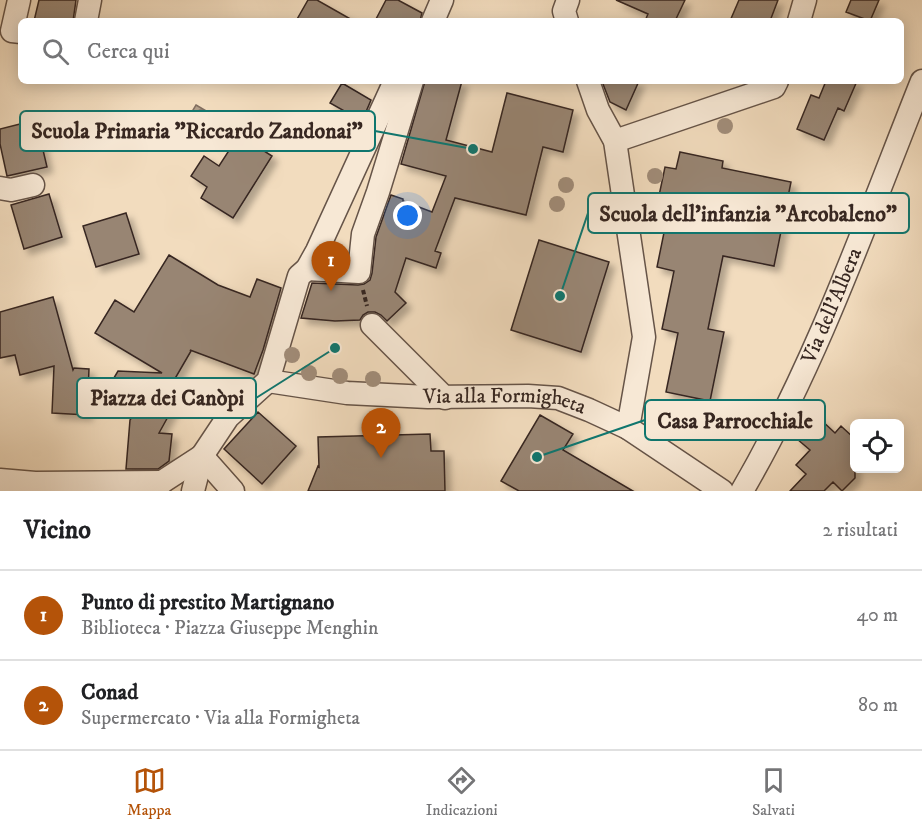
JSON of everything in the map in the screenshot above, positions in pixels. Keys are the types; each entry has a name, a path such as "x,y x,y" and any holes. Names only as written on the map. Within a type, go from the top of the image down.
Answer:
{"street":[{"path":"18,31 12,30 19,0"},
{"path":"87,18 90,0"},
{"path":"434,18 442,0"},
{"path":"566,18 564,11 568,0"},
{"path":"800,18 805,0"},
{"name":"Via dell'Albera","path":"742,491 818,344 922,81"},
{"path":"193,491 202,456 228,417 268,381 299,276 307,269 317,252 394,84"},
{"path":"307,269 359,272 363,234 411,84"},
{"path":"589,84 598,110 615,141 644,336 628,428"},
{"path":"615,141 774,87 776,84"},
{"path":"0,188 11,190 33,185"},
{"path":"372,325 446,398"},
{"name":"Via alla Formigheta","path":"268,381 347,393 446,398 528,396 558,398 628,428 722,491"},
{"path":"139,491 162,482 202,456"},
{"path":"202,456 233,491"},
{"path":"0,480 34,487 162,482"}],"path":[{"path":"359,272 372,325"}],"water":[{"path":"196,105 208,112 184,150 173,143"}],"building":[{"path":"39,0 76,0 73,18 35,18"},
{"path":"308,0 317,0 349,18 298,18"},
{"path":"386,0 398,0 422,13 421,18 377,18"},
{"path":"616,0 685,0 676,18 646,18 648,14"},
{"path":"739,0 778,0 771,18 731,18"},
{"path":"851,0 879,0 871,18 862,18 846,12"},
{"path":"341,84 371,100 362,121 330,103"},
{"path":"424,84 461,84 446,140 492,152 507,93 573,110 563,152 543,147 526,215 455,198 435,251 441,253 436,268 406,258 395,292 406,303 387,321 375,312 368,312 360,320 335,321 301,318 312,283 358,285 370,280 376,237 391,195 432,212 446,176 401,164"},
{"path":"603,84 638,84 626,110 610,102"},
{"path":"825,84 856,84 844,111 838,108 824,140 797,129 811,95 819,98"},
{"path":"36,120 47,167 7,176 0,144 0,129"},
{"path":"239,135 272,156 233,218 201,198 207,187 191,176 204,156 219,166"},
{"path":"680,152 723,161 722,168 791,182 774,266 723,256 708,329 724,332 710,401 666,392 678,333 662,329 674,271 657,267 668,213 656,210 665,167 676,169"},
{"path":"49,194 62,237 24,249 11,205"},
{"path":"126,213 139,254 96,267 83,226"},
{"path":"539,240 609,262 581,352 511,330"},
{"path":"169,255 218,285 250,297 257,279 281,288 254,374 190,350 173,382 184,388 159,433 172,434 169,461 158,469 126,469 130,420 136,411 105,393 118,371 162,373 95,333 115,300 134,312"},
{"path":"53,297 73,370 74,368 89,369 87,415 52,413 54,366 20,375 15,355 0,358 0,312"},
{"path":"258,412 296,446 262,484 224,449"},
{"path":"540,415 573,434 563,450 633,491 519,491 501,481"},
{"path":"818,417 835,433 841,426 850,434 850,473 855,473 855,478 842,491 833,482 824,491 790,491 806,474 796,465 810,450 797,439"},
{"path":"430,434 431,451 444,451 445,491 308,491 319,467 318,437"}],"place":[{"name":"Scuola Primaria \"Riccardo Zandonai\"","path":"473,149"},
{"name":"Punto di prestito Martignano","path":"331,291"},
{"name":"Scuola dell'infanzia \"Arcobaleno\"","path":"560,296"},
{"name":"Piazza dei Canòpi","path":"335,348"},
{"name":"Casa Parrocchiale","path":"537,457"},
{"name":"Conad","path":"381,458"}]}
